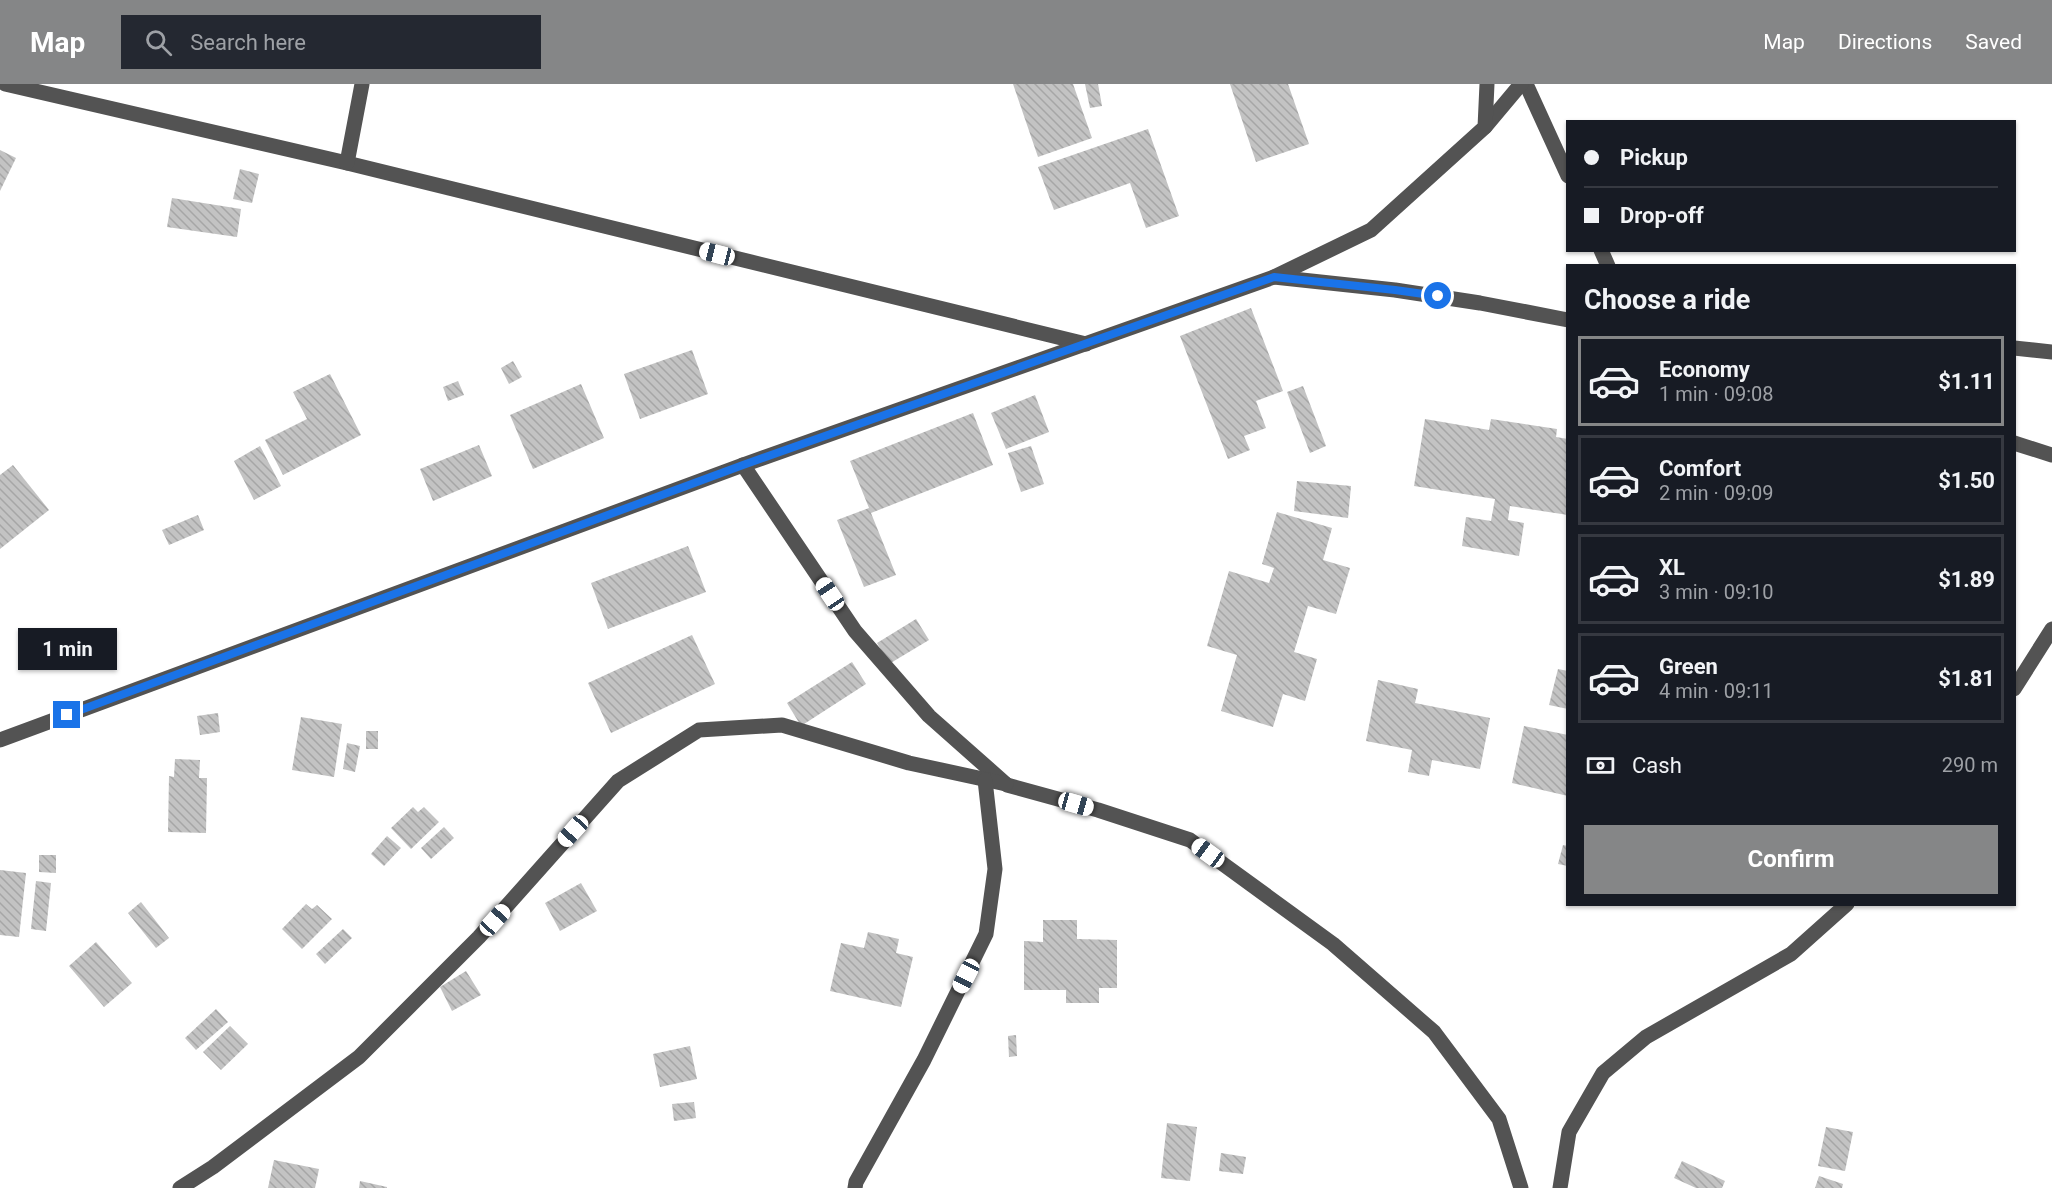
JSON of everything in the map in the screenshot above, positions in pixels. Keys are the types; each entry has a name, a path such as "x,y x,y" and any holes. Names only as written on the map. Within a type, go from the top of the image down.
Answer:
{"street":[{"path":"5,84 347,163 1086,344"},
{"path":"347,163 362,84"},
{"path":"1485,127 1487,84"},
{"path":"0,740 743,465 1274,277 1371,230 1485,127 1521,84"},
{"path":"1526,84 1566,172"},
{"path":"1274,277 1395,290 1566,320"},
{"path":"2016,348 2052,352"},
{"path":"2016,444 2052,455"},
{"path":"743,465 855,631 929,716 1007,785"},
{"path":"2016,686 2052,630"},
{"path":"180,1188 213,1167 359,1057 479,937 618,781 699,730 782,725 909,762 1007,785 1098,810 1190,840 1333,944 1434,1032 1499,1119 1521,1188"},
{"path":"855,1188 856,1182 924,1060 986,934 995,869 985,780"},
{"path":"1560,1188 1569,1132 1603,1073 1646,1037 1791,954 1845,906"}],"building":[{"path":"1013,84 1073,84 1092,138 1038,157"},
{"path":"1085,84 1098,84 1102,106 1090,108"},
{"path":"1230,84 1288,84 1309,144 1256,162"},
{"path":"1148,129 1179,216 1146,228 1130,183 1054,210 1038,167"},
{"path":"0,150 16,158 0,191"},
{"path":"240,169 259,174 252,203 233,199"},
{"path":"172,198 241,209 237,237 167,227"},
{"path":"1251,308 1283,391 1256,401 1266,428 1244,436 1250,450 1228,459 1180,336"},
{"path":"692,350 708,394 640,419 624,374"},
{"path":"513,361 522,377 509,384 501,368"},
{"path":"330,374 361,435 283,475 265,440 307,419 293,392"},
{"path":"458,381 464,395 448,401 443,387"},
{"path":"581,384 604,438 533,469 510,415"},
{"path":"1303,386 1326,446 1310,453 1287,392"},
{"path":"1035,395 1049,432 1006,449 991,413"},
{"path":"973,413 993,465 871,513 896,575 864,587 837,520 869,508 850,461"},
{"path":"1425,419 1489,430 1491,419 1557,429 1556,437 1566,439 1566,515 1510,506 1508,520 1524,523 1519,556 1462,546 1466,517 1491,521 1495,499 1414,486"},
{"path":"479,445 492,476 433,501 420,469"},
{"path":"260,446 281,486 254,500 234,461"},
{"path":"1031,446 1044,484 1021,492 1008,453"},
{"path":"13,465 49,510 0,549 0,475"},
{"path":"1297,481 1351,486 1348,518 1294,511"},
{"path":"1277,512 1332,528 1323,560 1350,568 1336,614 1308,606 1294,652 1317,659 1305,701 1283,694 1273,727 1221,711 1237,655 1207,646 1229,571 1269,583 1274,568 1262,564"},
{"path":"198,515 204,530 169,545 162,530"},
{"path":"688,546 706,592 608,629 591,583"},
{"path":"916,619 929,640 889,664 877,643"},
{"path":"692,635 715,684 611,733 588,683"},
{"path":"852,662 866,684 801,726 787,703"},
{"path":"1558,669 1566,671 1566,709 1549,705"},
{"path":"1378,680 1418,689 1415,703 1490,718 1480,769 1432,760 1429,776 1408,772 1412,750 1366,741"},
{"path":"218,713 220,732 200,735 197,716"},
{"path":"301,717 342,724 334,777 292,770"},
{"path":"1524,726 1566,735 1566,796 1512,783"},
{"path":"366,731 378,731 378,749 366,749"},
{"path":"347,743 360,746 355,772 343,769"},
{"path":"175,759 200,760 199,778 207,778 206,833 168,832 169,776 174,777"},
{"path":"413,807 418,812 424,807 439,822 411,849 391,828"},
{"path":"444,827 454,838 431,859 421,848"},
{"path":"387,836 401,848 384,866 371,854"},
{"path":"1563,845 1566,846 1566,866 1558,864"},
{"path":"39,855 56,855 56,873 39,872"},
{"path":"0,870 26,873 19,937 0,935"},
{"path":"36,881 51,883 46,931 31,929"},
{"path":"581,883 597,911 560,931 545,903"},
{"path":"141,902 169,938 156,948 128,913"},
{"path":"306,904 312,909 317,905 332,919 302,949 282,929"},
{"path":"1043,920 1077,920 1077,939 1117,940 1117,988 1099,988 1099,1003 1066,1003 1066,990 1024,990 1024,941 1043,942"},
{"path":"343,929 352,938 325,964 316,954"},
{"path":"868,932 899,939 896,953 913,957 901,1007 830,991 841,943 864,948"},
{"path":"96,942 132,983 104,1007 69,966"},
{"path":"466,971 481,995 452,1011 440,987"},
{"path":"216,1009 228,1022 196,1050 185,1038"},
{"path":"230,1026 248,1044 221,1070 203,1052"},
{"path":"1016,1035 1017,1056 1009,1057 1008,1036"},
{"path":"690,1046 697,1079 660,1087 653,1054"},
{"path":"694,1102 696,1118 674,1121 672,1104"},
{"path":"1167,1123 1197,1127 1190,1181 1161,1178"},
{"path":"1826,1127 1853,1132 1845,1171 1818,1166"},
{"path":"1221,1153 1246,1157 1243,1174 1219,1171"},
{"path":"274,1160 319,1169 315,1188 268,1188"},
{"path":"1682,1161 1725,1181 1722,1188 1696,1188 1674,1178"},
{"path":"1819,1176 1843,1184 1842,1188 1815,1188"},
{"path":"360,1181 387,1187 387,1188 359,1188"}],"route":[{"path":"67,715 743,465 1274,277 1438,296"}]}
